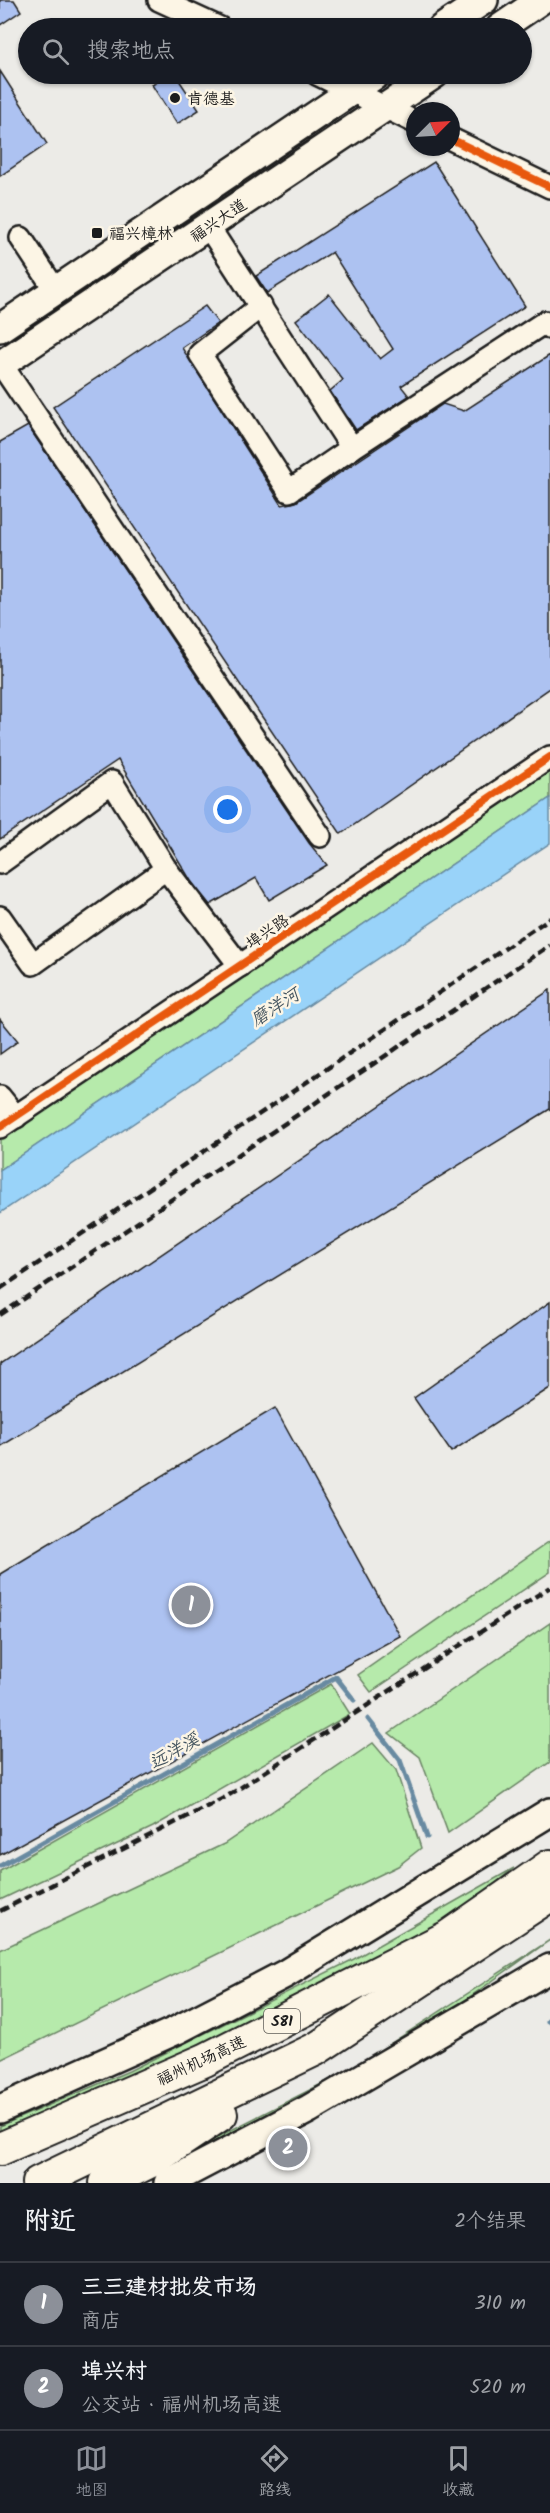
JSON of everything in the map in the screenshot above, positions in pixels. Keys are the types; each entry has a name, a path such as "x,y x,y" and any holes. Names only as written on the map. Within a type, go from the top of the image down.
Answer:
{"highway":[{"name":"福州机场高速","path":"0,2150 205,2060 448,1936 550,1866"},
{"name":"S81","path":"38,2183 316,2049 550,1895"},
{"path":"106,2183 151,2161 316,2049"}],"main road":[{"path":"457,18 484,0"},
{"path":"515,18 541,0"},
{"name":"福兴大道","path":"0,328 362,84"},
{"name":"福兴大道","path":"1,365 420,84"},
{"path":"0,2109 177,2030 285,1974 550,1812"},
{"path":"168,2183 309,2109 550,1968"}],"street":[{"path":"159,0 198,18"},
{"path":"338,84 406,118"},
{"path":"460,143 550,187"},
{"path":"208,226 352,448"},
{"path":"21,238 56,291"},
{"path":"261,306 200,354 289,491 545,322 550,328"},
{"path":"1,365 320,836"},
{"name":"埠兴路","path":"8,1122 550,757"},
{"path":"0,863 112,782 166,869 240,966"},
{"path":"0,917 33,964 166,869"},
{"path":"0,1097 8,1122"}],"green space":[{"path":"550,762 550,798 0,1170 0,1132"},
{"path":"550,1541 550,1572 371,1692 358,1675"},
{"path":"550,1623 550,1762 448,1833 420,1757 389,1733"},
{"path":"331,1684 350,1714 153,1827 0,1900 0,1871"},
{"path":"373,1743 396,1770 421,1848 398,1866 0,2060 0,1950 224,1844"},
{"path":"514,1868 459,1913 313,1997 0,2141 0,2126 129,2071 354,1959"},
{"path":"550,1940 406,2042 295,2105 141,2183 127,2183 353,2068"}],"water":[{"name":"磨洋河","path":"550,798 550,843 0,1213 0,1170"}],"building":[{"path":"0,0 14,0 21,11 0,25"},
{"path":"0,71 47,144 0,176"},
{"name":"肯德基","path":"182,84 199,110 177,124 152,85"},
{"path":"434,162 525,306 401,386 409,396 356,430 330,391 343,380 296,320 329,294 380,359 393,349 332,252 267,293 256,276"},
{"path":"205,306 218,323 182,348 282,505 296,502 443,404 464,411 550,355 550,688 341,834 53,407"},
{"path":"28,426 309,843 327,865 269,900 256,878 210,905 191,881 118,760 0,839 0,442"},
{"path":"550,990 550,1109 0,1447 0,1364"},
{"path":"0,1019 18,1041 0,1054"},
{"path":"550,1302 550,1388 451,1452 414,1398"},
{"path":"275,1408 400,1636 0,1855 0,1574"}],"waterway":[{"name":"远洋溪","path":"0,1866 336,1677 354,1700"},
{"name":"远洋溪","path":"368,1719 400,1760 427,1837"}],"railway":[{"path":"0,1289 550,918"},
{"path":"0,1315 550,945"},
{"path":"0,1911 226,1797 550,1587"}],"cycle path":[{"path":"460,143 550,187"},
{"path":"0,1127 550,757"}],"place":[{"name":"肯德基","path":"175,98"},
{"name":"福兴樟林","path":"97,233"},
{"name":"三三建材批发市场","path":"191,1605"},
{"name":"埠兴村","path":"288,2148"}]}
